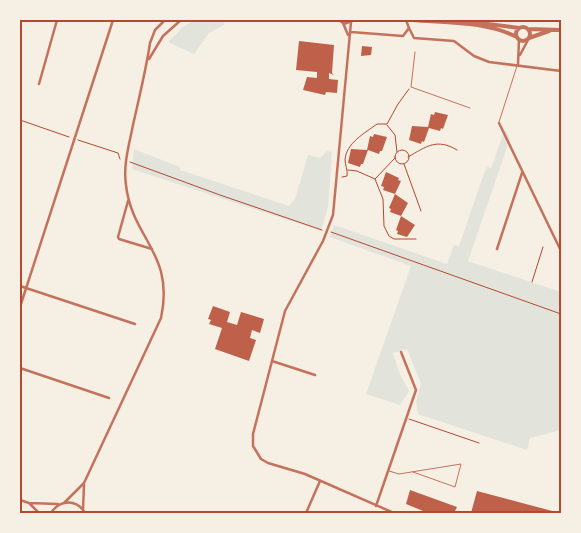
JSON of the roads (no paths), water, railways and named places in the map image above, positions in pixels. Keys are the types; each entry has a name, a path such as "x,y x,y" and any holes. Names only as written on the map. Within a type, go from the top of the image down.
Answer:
{"street":[{"path":"39,84 57,20"},
{"path":"20,307 113,20"},
{"path":"51,513 84,483 161,318 165,289 163,271 129,200 126,186 126,161 153,34 165,20"},
{"path":"147,63 158,42 180,20"},
{"path":"406,20 414,38 454,41 474,56 489,62 561,71"},
{"path":"412,20 482,26 503,30 518,38 529,39 553,30"},
{"path":"456,20 528,29 561,30"},
{"path":"350,38 342,21 352,21 336,161 337,178 334,206 327,231 284,311 253,434 254,446 262,459 268,463 320,481 394,513"},
{"path":"350,32 403,36 409,28"},
{"path":"518,65 519,28"},
{"path":"519,57 529,39 528,29"},
{"path":"499,123 561,251"},
{"path":"496,250 522,172"},
{"path":"129,200 118,237 119,239 152,249"},
{"path":"20,286 134,324"},
{"path":"376,506 416,390 401,352"},
{"path":"272,360 315,375"},
{"path":"20,368 109,398"},
{"path":"306,513 320,481"},
{"path":"83,509 84,483"},
{"path":"20,500 29,503 60,504"},
{"path":"65,502 75,503 85,513"},
{"path":"29,503 39,513"}],"lane":[{"path":"415,52 411,87 470,108"},
{"path":"499,123 518,65"},
{"path":"388,471 398,474 461,464 455,487 413,472"}]}
